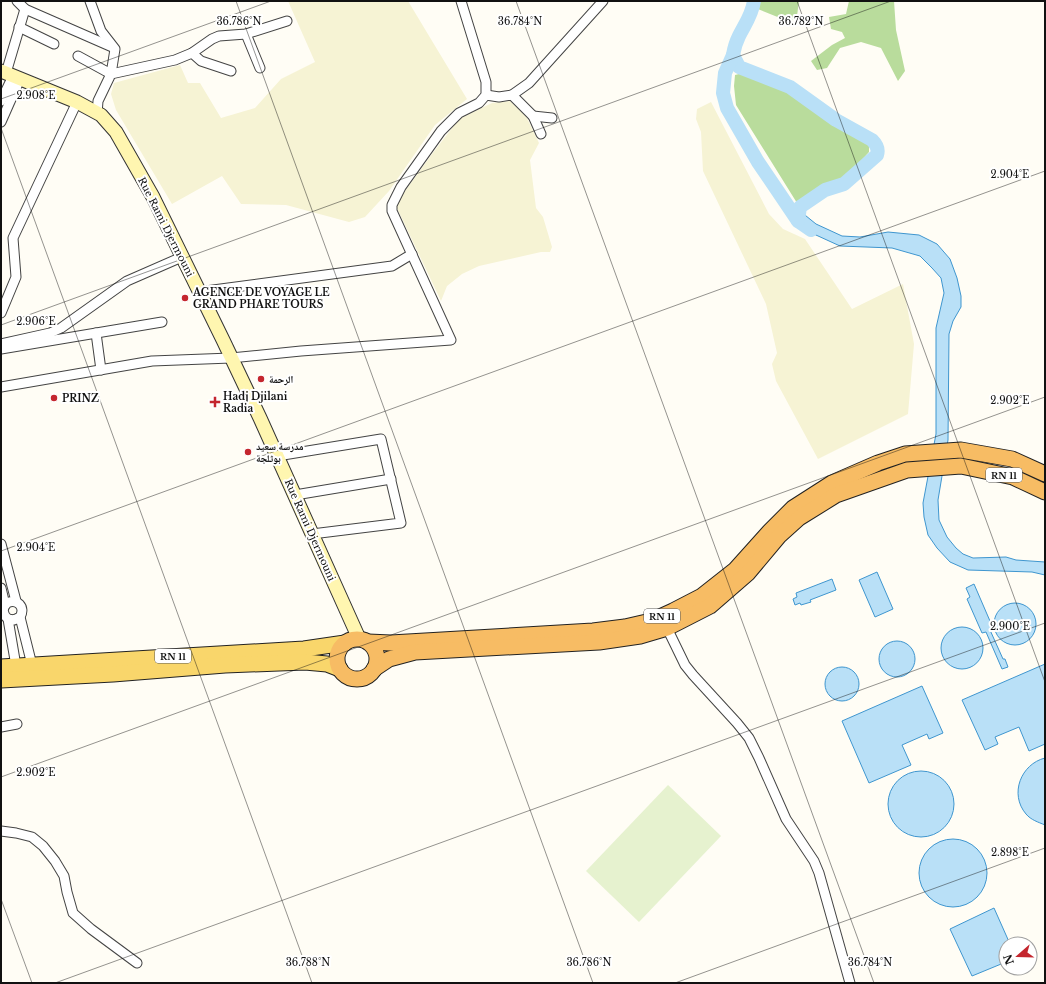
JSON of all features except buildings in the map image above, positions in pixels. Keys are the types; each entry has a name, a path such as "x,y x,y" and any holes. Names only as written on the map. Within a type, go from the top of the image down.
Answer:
{"highway":[{"name":"RN 11","path":"357,642 391,643 593,631 625,627 651,621 702,596 735,570 793,508 832,483 878,462 905,454 961,450 1012,458 1045,474"},
{"name":"RN 11","path":"374,669 388,659 415,652 599,642 640,636 667,628 710,606 748,573 779,536 799,518 836,495 907,470 961,466 1013,477 1045,492"},
{"path":"357,642 373,646 376,652 377,664 370,674 364,678 357,679 351,678 344,674 338,663 338,656 340,649 357,642"}],"main road":[{"name":"Rue Rami Djermouni","path":"10,75 76,102 100,115 116,132 153,197 231,358 295,495 357,634 357,642"},
{"name":"RN 11","path":"8,667 304,649 357,642"},
{"name":"RN 11","path":"1,680 113,674 225,665 305,662 327,664 340,669"}],"street":[{"path":"17,1 25,9 115,49"},
{"path":"90,1 101,31 115,49 111,74 98,101 97,114"},
{"path":"1,388 152,361 231,358 451,340 392,211 392,205 401,188 441,131 460,113 479,103 486,94 486,82 461,1"},
{"path":"486,94 499,97 512,95 529,83 603,1"},
{"path":"1,122 19,27 25,9"},
{"path":"78,56 111,74 175,60 192,53 219,36 246,34 287,20"},
{"path":"19,27 54,44"},
{"path":"246,34 260,68"},
{"path":"192,53 201,61 231,71"},
{"path":"1,101 10,75"},
{"path":"512,95 533,116 541,134"},
{"path":"1,313 16,277 13,238 76,102"},
{"path":"533,116 552,118"},
{"path":"198,292 392,266 412,254"},
{"path":"1,344 50,333 61,328 127,281 182,257"},
{"path":"1,349 162,322"},
{"path":"96,333 101,370"},
{"path":"277,456 381,439 401,523 312,534"},
{"path":"295,495 391,479"},
{"path":"1,544 16,601 22,608 20,617 32,665"},
{"path":"1,588 5,605 4,614 8,619 8,667"},
{"path":"5,605 10,601 16,601"},
{"path":"8,619 14,620 20,617"},
{"path":"667,628 685,665 692,675 749,738 786,819 814,861 819,873 850,983"},
{"path":"1,727 17,724"},
{"path":"1,831 32,837 43,846 64,876 73,913 91,929 137,963"}],"shaded area":[{"path":"288,1 408,1 467,99 435,125 389,191 365,217 349,222 286,205 241,204 222,176 172,204 116,110 111,94 114,83 180,65 188,83 200,83 221,118 255,108 281,79 315,62"},
{"path":"510,101 526,116 539,143 530,160 536,208 543,217 552,247 550,252 541,252 479,266 462,274 447,286 441,301 396,206 397,202 459,119 492,103"},
{"path":"711,102 769,214 783,229 805,239 852,309 903,284 914,344 908,414 818,459 776,381 772,364 777,353 766,304 703,171 701,132 696,119 697,109"}],"green space":[{"path":"759,1 799,1 797,16 790,22 758,9"},
{"path":"849,1 894,1 896,30 905,71 898,81 881,48 861,42 840,48 827,68 817,70 811,61 832,45 845,38 842,32 831,29 829,17 846,14"},
{"path":"735,75 755,76 790,90 869,143 869,152 842,182 821,189 797,203 736,105 734,86"},
{"path":"668,785 721,836 639,922 586,871"}],"water":[{"path":"800,211 816,224 842,236 860,237 888,232 919,235 937,244 950,259 957,278 961,296 961,307 953,321 949,334 948,440 938,500 939,520 947,537 963,554 973,558 1006,557 1016,560 1045,562 1045,575 1032,572 968,570 950,562 937,548 928,535 923,503 936,434 936,328 944,293 941,278 920,256 892,248 840,246 805,230 800,224"},
{"path":"877,572 893,609 875,617 859,580"},
{"path":"832,579 836,590 810,600 811,602 795,605 793,599 797,597 796,593"},
{"path":"974,584 993,628 990,630 1008,667 1002,669 986,632 982,633 967,599 970,597 966,588"},
{"path":"1015,603 1030,609 1036,624 1030,639 1015,645 1000,639 994,624 1000,609"},
{"path":"962,627 977,633 983,648 977,663 962,669 947,663 941,648 947,633"},
{"path":"897,641 910,646 915,659 910,672 897,677 884,672 879,659 884,646"},
{"path":"1045,664 1045,744 1029,751 1019,727 995,737 998,744 985,750 962,700"},
{"path":"839,667 845,667 849,668 856,674 859,684 858,691 852,698 845,701 839,701 835,700 828,694 825,687 825,681 826,677 832,670"},
{"path":"922,686 943,733 929,739 927,734 902,745 911,765 869,783 842,721"},
{"path":"1045,758 1045,825 1032,819 1026,814 1018,798 1018,789 1024,773 1030,766"},
{"path":"915,771 927,771 939,776 949,786 954,798 952,817 939,832 927,837 915,837 903,832 893,822 888,810 888,798 893,786 903,776"},
{"path":"953,839 966,842 977,849 984,860 987,873 984,886 977,897 966,904 953,907 940,904 929,897 922,886 919,873 922,860 929,849 940,842"},
{"path":"994,908 1006,936 998,936 998,965 972,976 950,929"}],"waterway":[{"path":"754,1 750,15 738,38 734,50 733,55 739,67 790,87 836,120 872,140 876,145 878,153 844,184 825,190 800,207 798,221 811,230"},
{"path":"733,55 725,73 723,93 727,108 758,162 798,221"}],"place":[{"name":"AGENCE DE VOYAGE LE GRAND PHARE TOURS","path":"185,298"},
{"name":"الرحمة","path":"261,379"},
{"name":"PRINZ","path":"54,398"},
{"name":"Hadj Djilani Radia","path":"215,402"},
{"name":"مدرسة سعيد بوثلجة","path":"248,452"}]}
